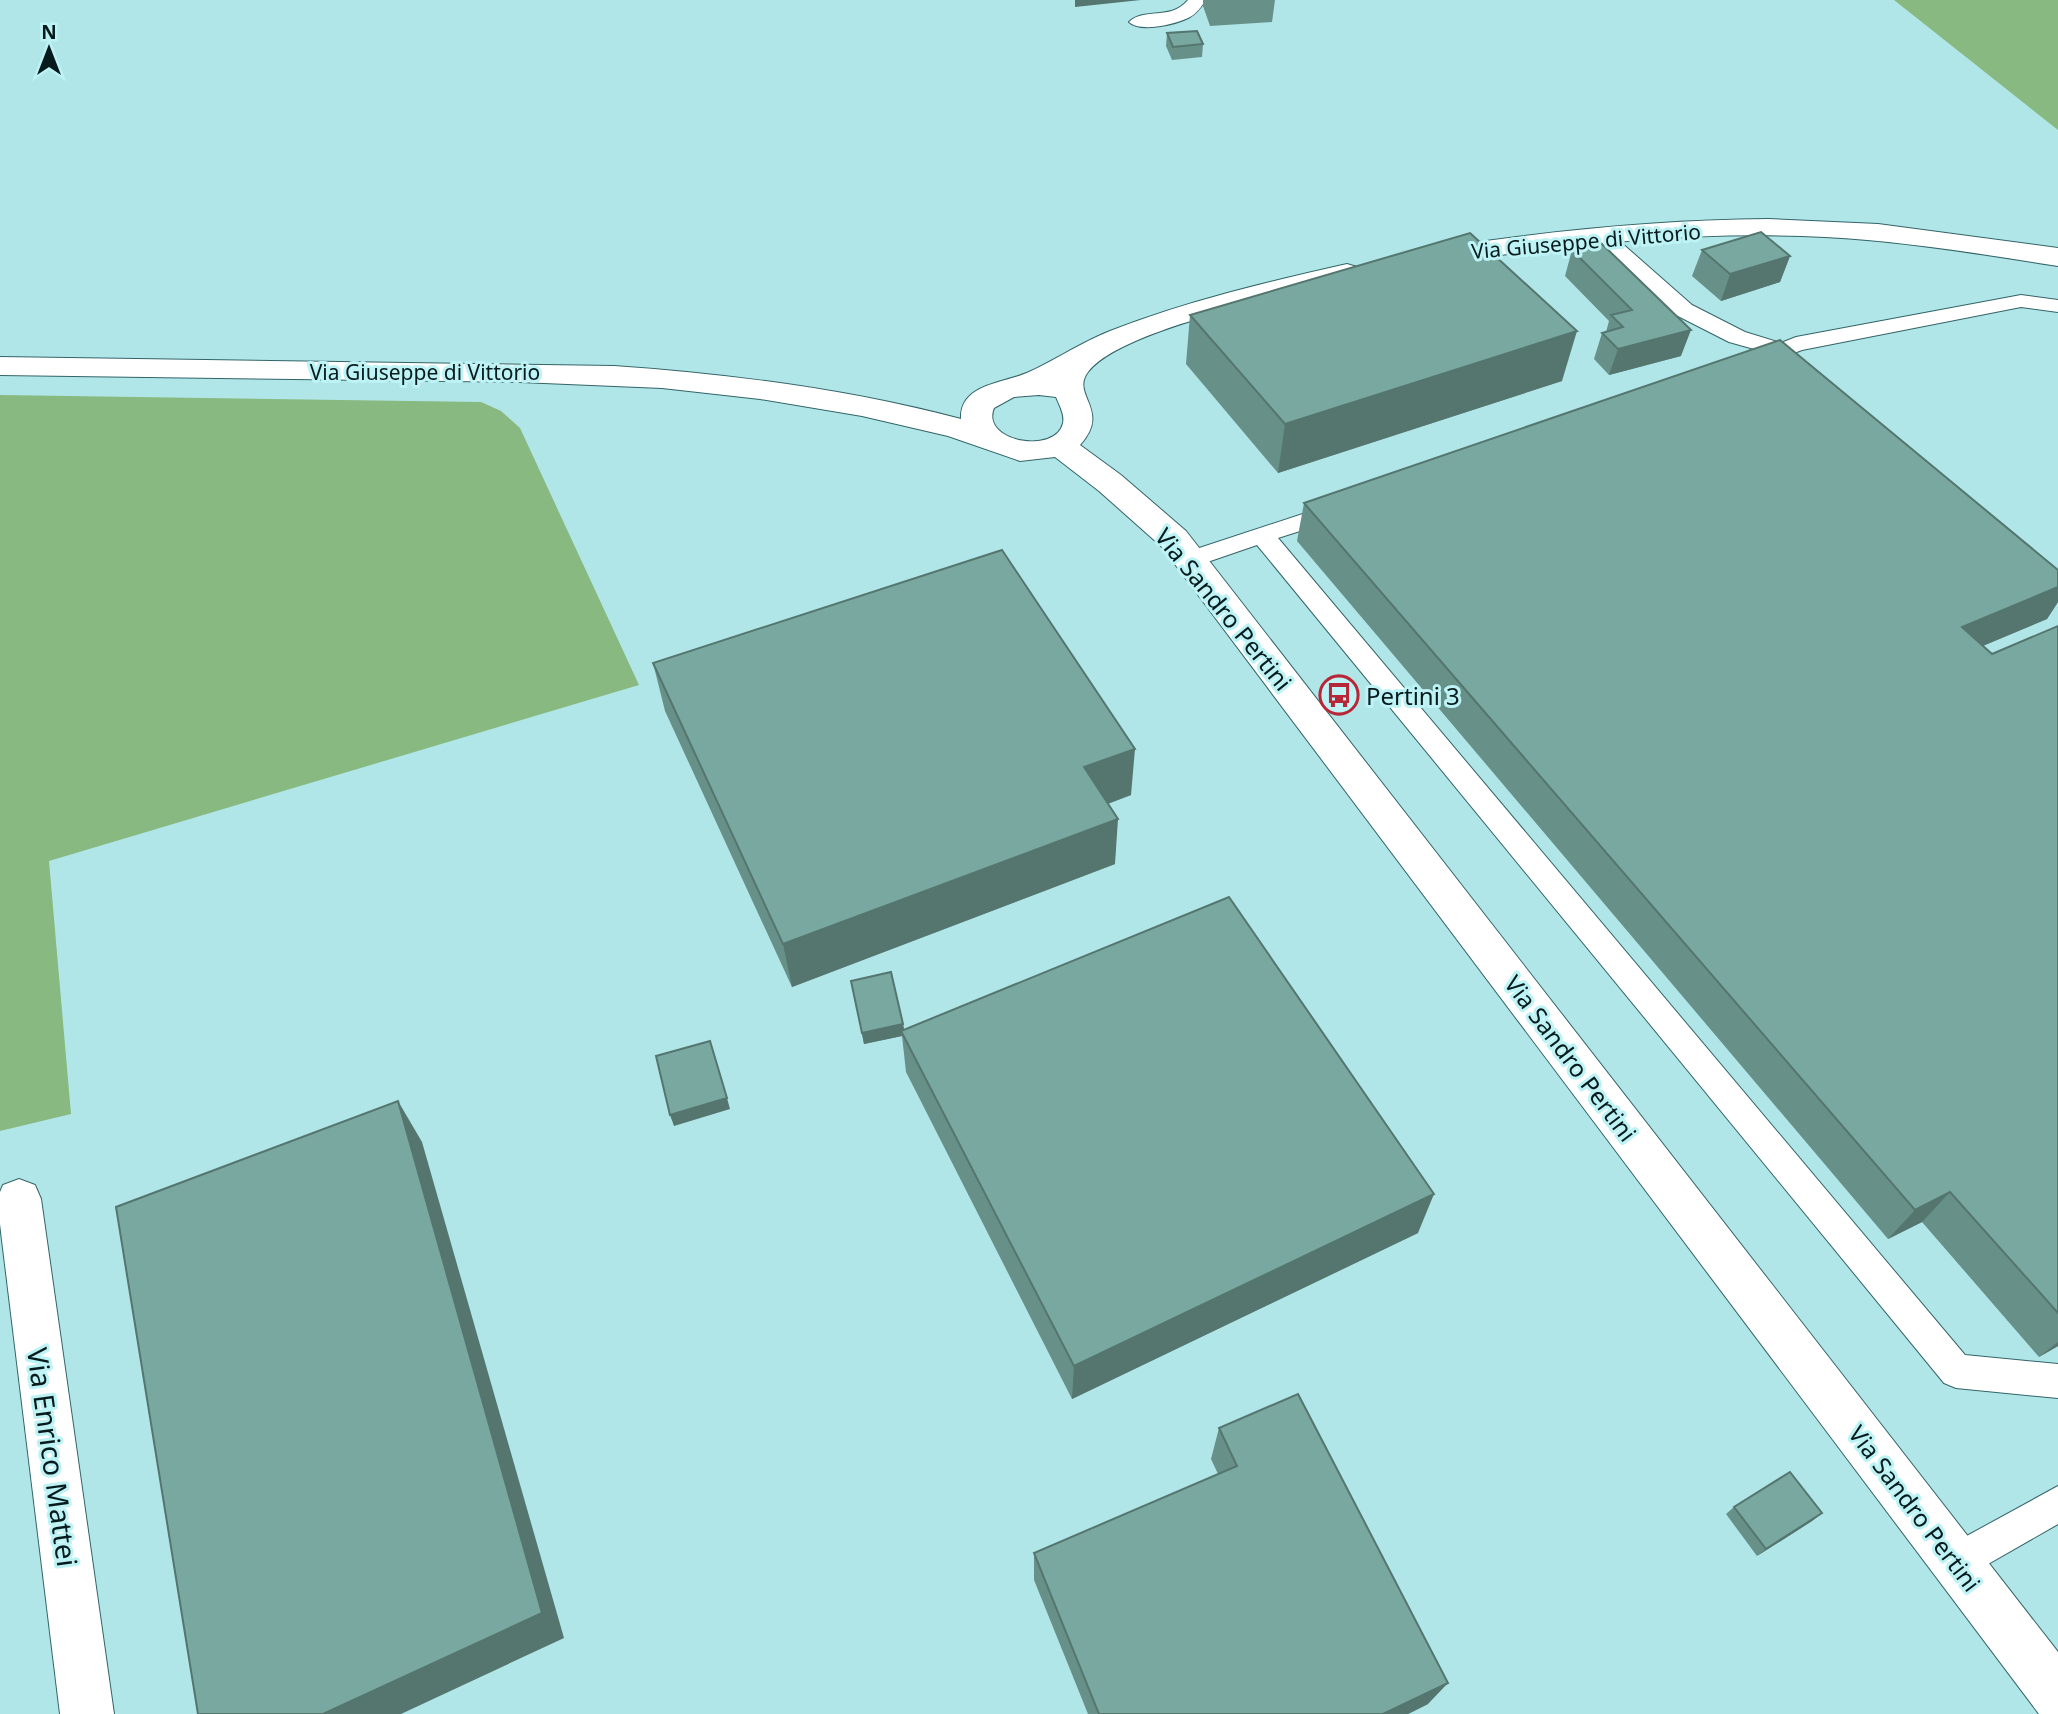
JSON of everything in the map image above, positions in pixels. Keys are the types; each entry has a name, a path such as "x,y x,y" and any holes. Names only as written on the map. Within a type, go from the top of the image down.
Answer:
{"street":[{"name":"Via Giuseppe di Vittorio","path":"1412,261 1503,246 1602,236 1689,230 1820,229 1889,234 2058,257"},
{"name":"Via Giuseppe di Vittorio","path":"847,404 920,405 983,401 1002,388 1028,384 1119,339 1210,308 1291,285 1370,268"},
{"path":"1059,445 1078,429 1079,409 1068,388 1069,378 1086,356"},
{"name":"Via Giuseppe di Vittorio","path":"0,366 141,371 513,371 598,374 710,383 847,404 914,418 987,438 1013,450 1029,451 1059,445"},
{"path":"1028,384 1053,389 1073,400"},
{"path":"983,401 976,420 979,430 987,438"},
{"name":"Via Sandro Pertini","path":"1059,445 1110,483 1174,539 2058,1695"},
{"name":"Via Enrico Mattei","path":"19,1199 87,1714"}],"lane":[{"path":"1138,22 1180,16 1193,9 1197,0"},
{"path":"1602,236 1684,310 1737,337 1782,355 1812,384"},
{"path":"1756,368 1782,355 1796,344 2021,301 2058,306"},
{"path":"1190,560 1353,505"},
{"path":"1262,536 1956,1371 2058,1381"},
{"path":"1956,1562 2058,1504"}],"green space":[{"path":"1894,0 2058,0 2058,130"},
{"path":"0,395 481,402 501,411 520,428 639,685 49,861 71,1114 0,1131"}],"building":[{"path":"1197,31 1203,44 1173,47 1167,33"},
{"path":"1761,232 1790,256 1730,274 1702,250"},
{"path":"1470,233 1577,331 1285,424 1190,315"},
{"path":"1601,243 1691,330 1618,349 1602,333 1623,327 1611,315 1632,310 1572,250"},
{"path":"1780,340 2058,570 2058,587 1962,627 1992,654 2058,626 2058,1313 1950,1192 1915,1210 1304,503"},
{"path":"1002,550 1135,749 1084,767 1118,819 783,944 653,663"},
{"path":"1229,897 1434,1194 1074,1366 901,1031"},
{"path":"891,972 903,1024 862,1033 851,981"},
{"path":"710,1041 727,1098 670,1115 656,1056"},
{"path":"398,1101 542,1613 323,1714 198,1714 116,1207"},
{"path":"1298,1394 1448,1683 1383,1714 1099,1714 1034,1553 1237,1466 1219,1428"},
{"path":"1790,1472 1822,1513 1766,1549 1734,1507"}],"place":[{"name":"Pertini 3","path":"1339,695"}]}
